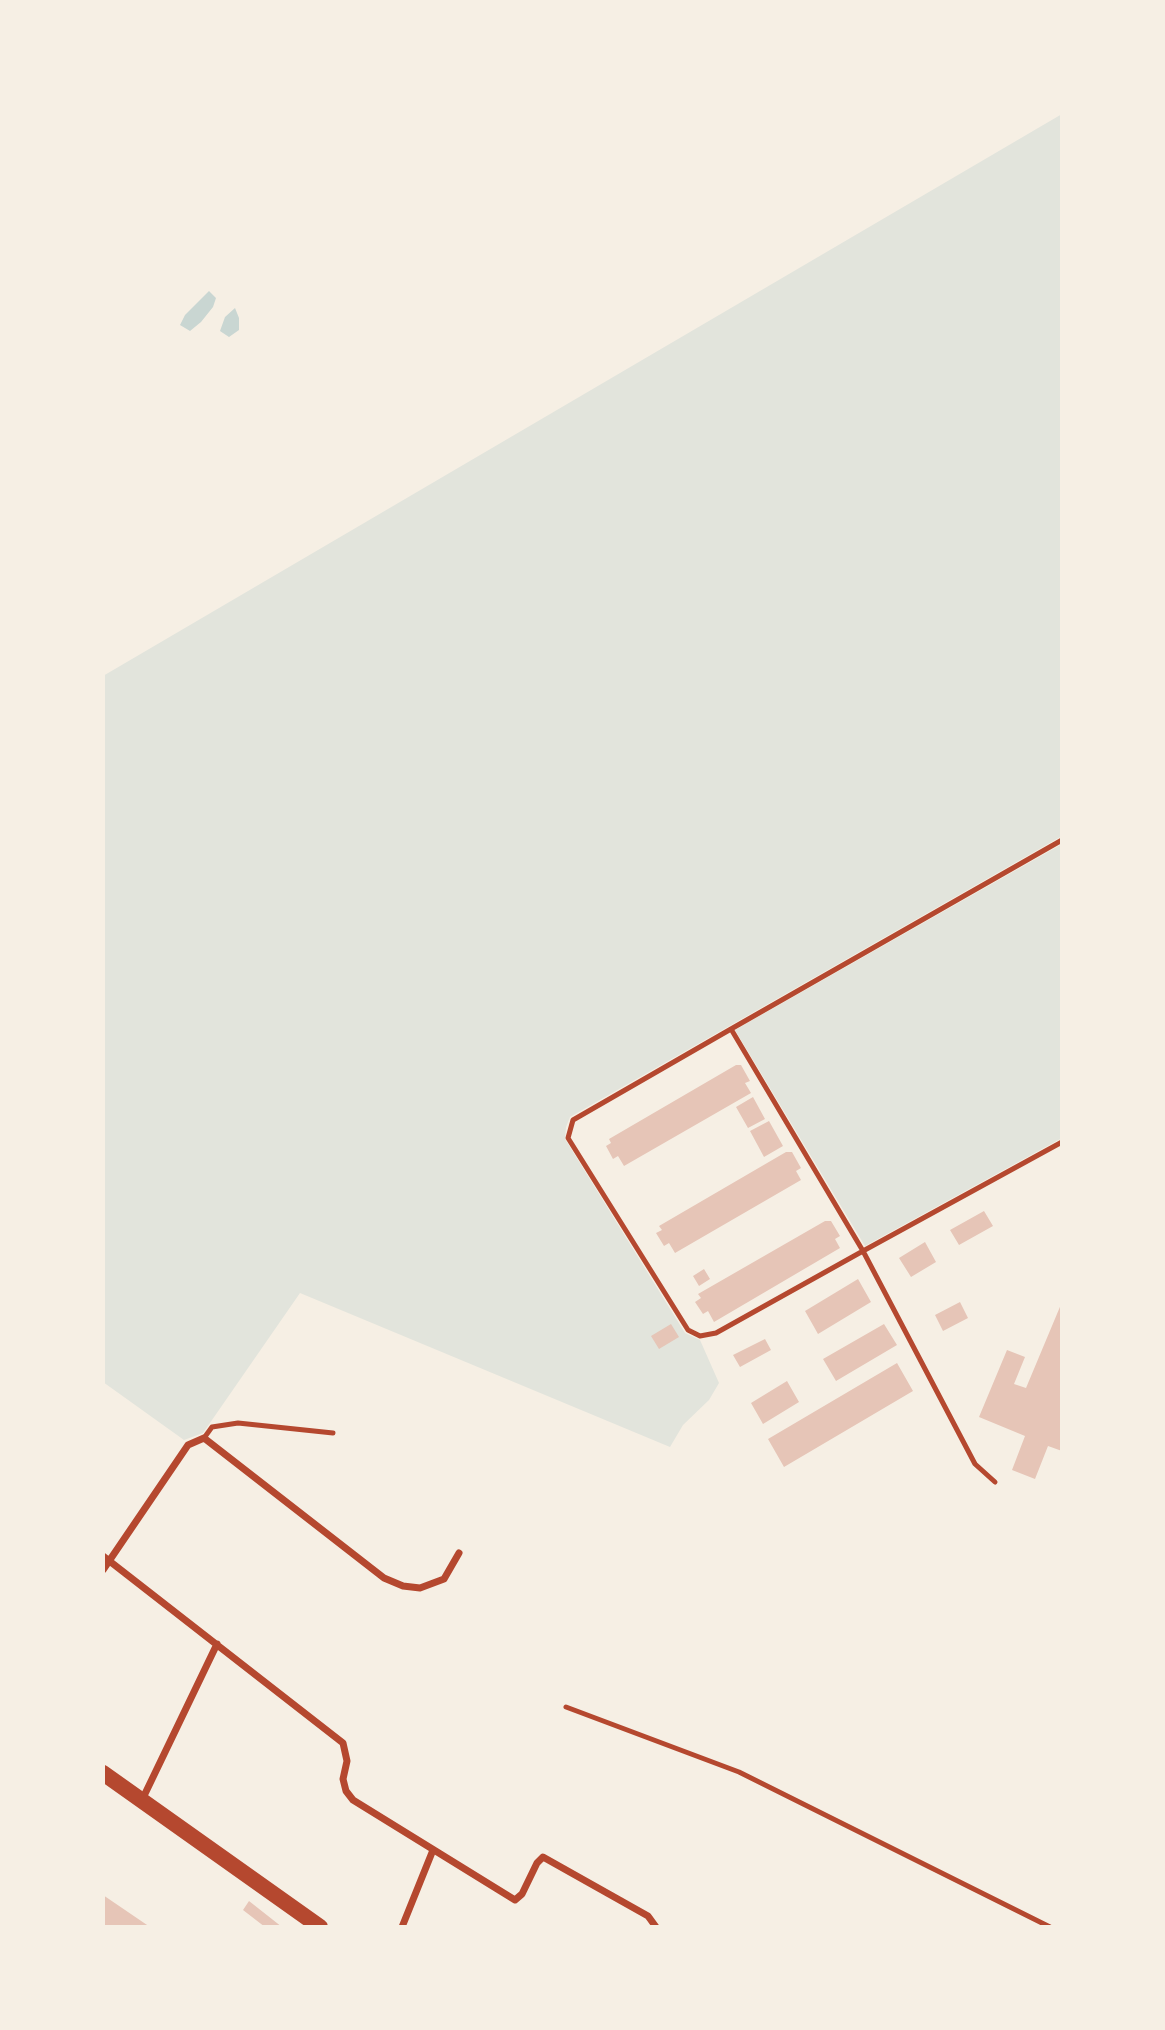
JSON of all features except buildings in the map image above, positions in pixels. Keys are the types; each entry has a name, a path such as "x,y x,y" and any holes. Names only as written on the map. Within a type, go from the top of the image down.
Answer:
{"main road":[{"path":"103,1773 320,1927"}],"street":[{"path":"103,1570 106,1558 188,1445 204,1438 384,1578 403,1586 421,1588 444,1578 459,1553"},
{"path":"106,1558 343,1743 346,1761 343,1779 346,1791 354,1800 515,1900 522,1895 537,1863 543,1857 659,1926"},
{"path":"142,1800 217,1644"},
{"path":"402,1927 433,1850"}],"lane":[{"path":"1062,840 573,1120 568,1138 688,1330 700,1336 716,1333 1062,1142"},
{"path":"731,1029 863,1251 975,1464 995,1482"},
{"path":"204,1438 212,1427 238,1423 333,1433"},
{"path":"566,1707 739,1773 1050,1927"}],"shaded area":[{"path":"1062,114 1062,836 570,1117 566,1127 565,1139 685,1333 700,1340 719,1383 709,1400 683,1425 670,1447 300,1293 203,1433 184,1440 103,1382 103,676"},
{"path":"209,291 216,298 213,307 201,322 190,331 180,325 185,315"},
{"path":"235,308 239,318 239,330 229,337 220,331 225,317"},
{"path":"1062,844 1062,1138 865,1246 735,1030"}]}
